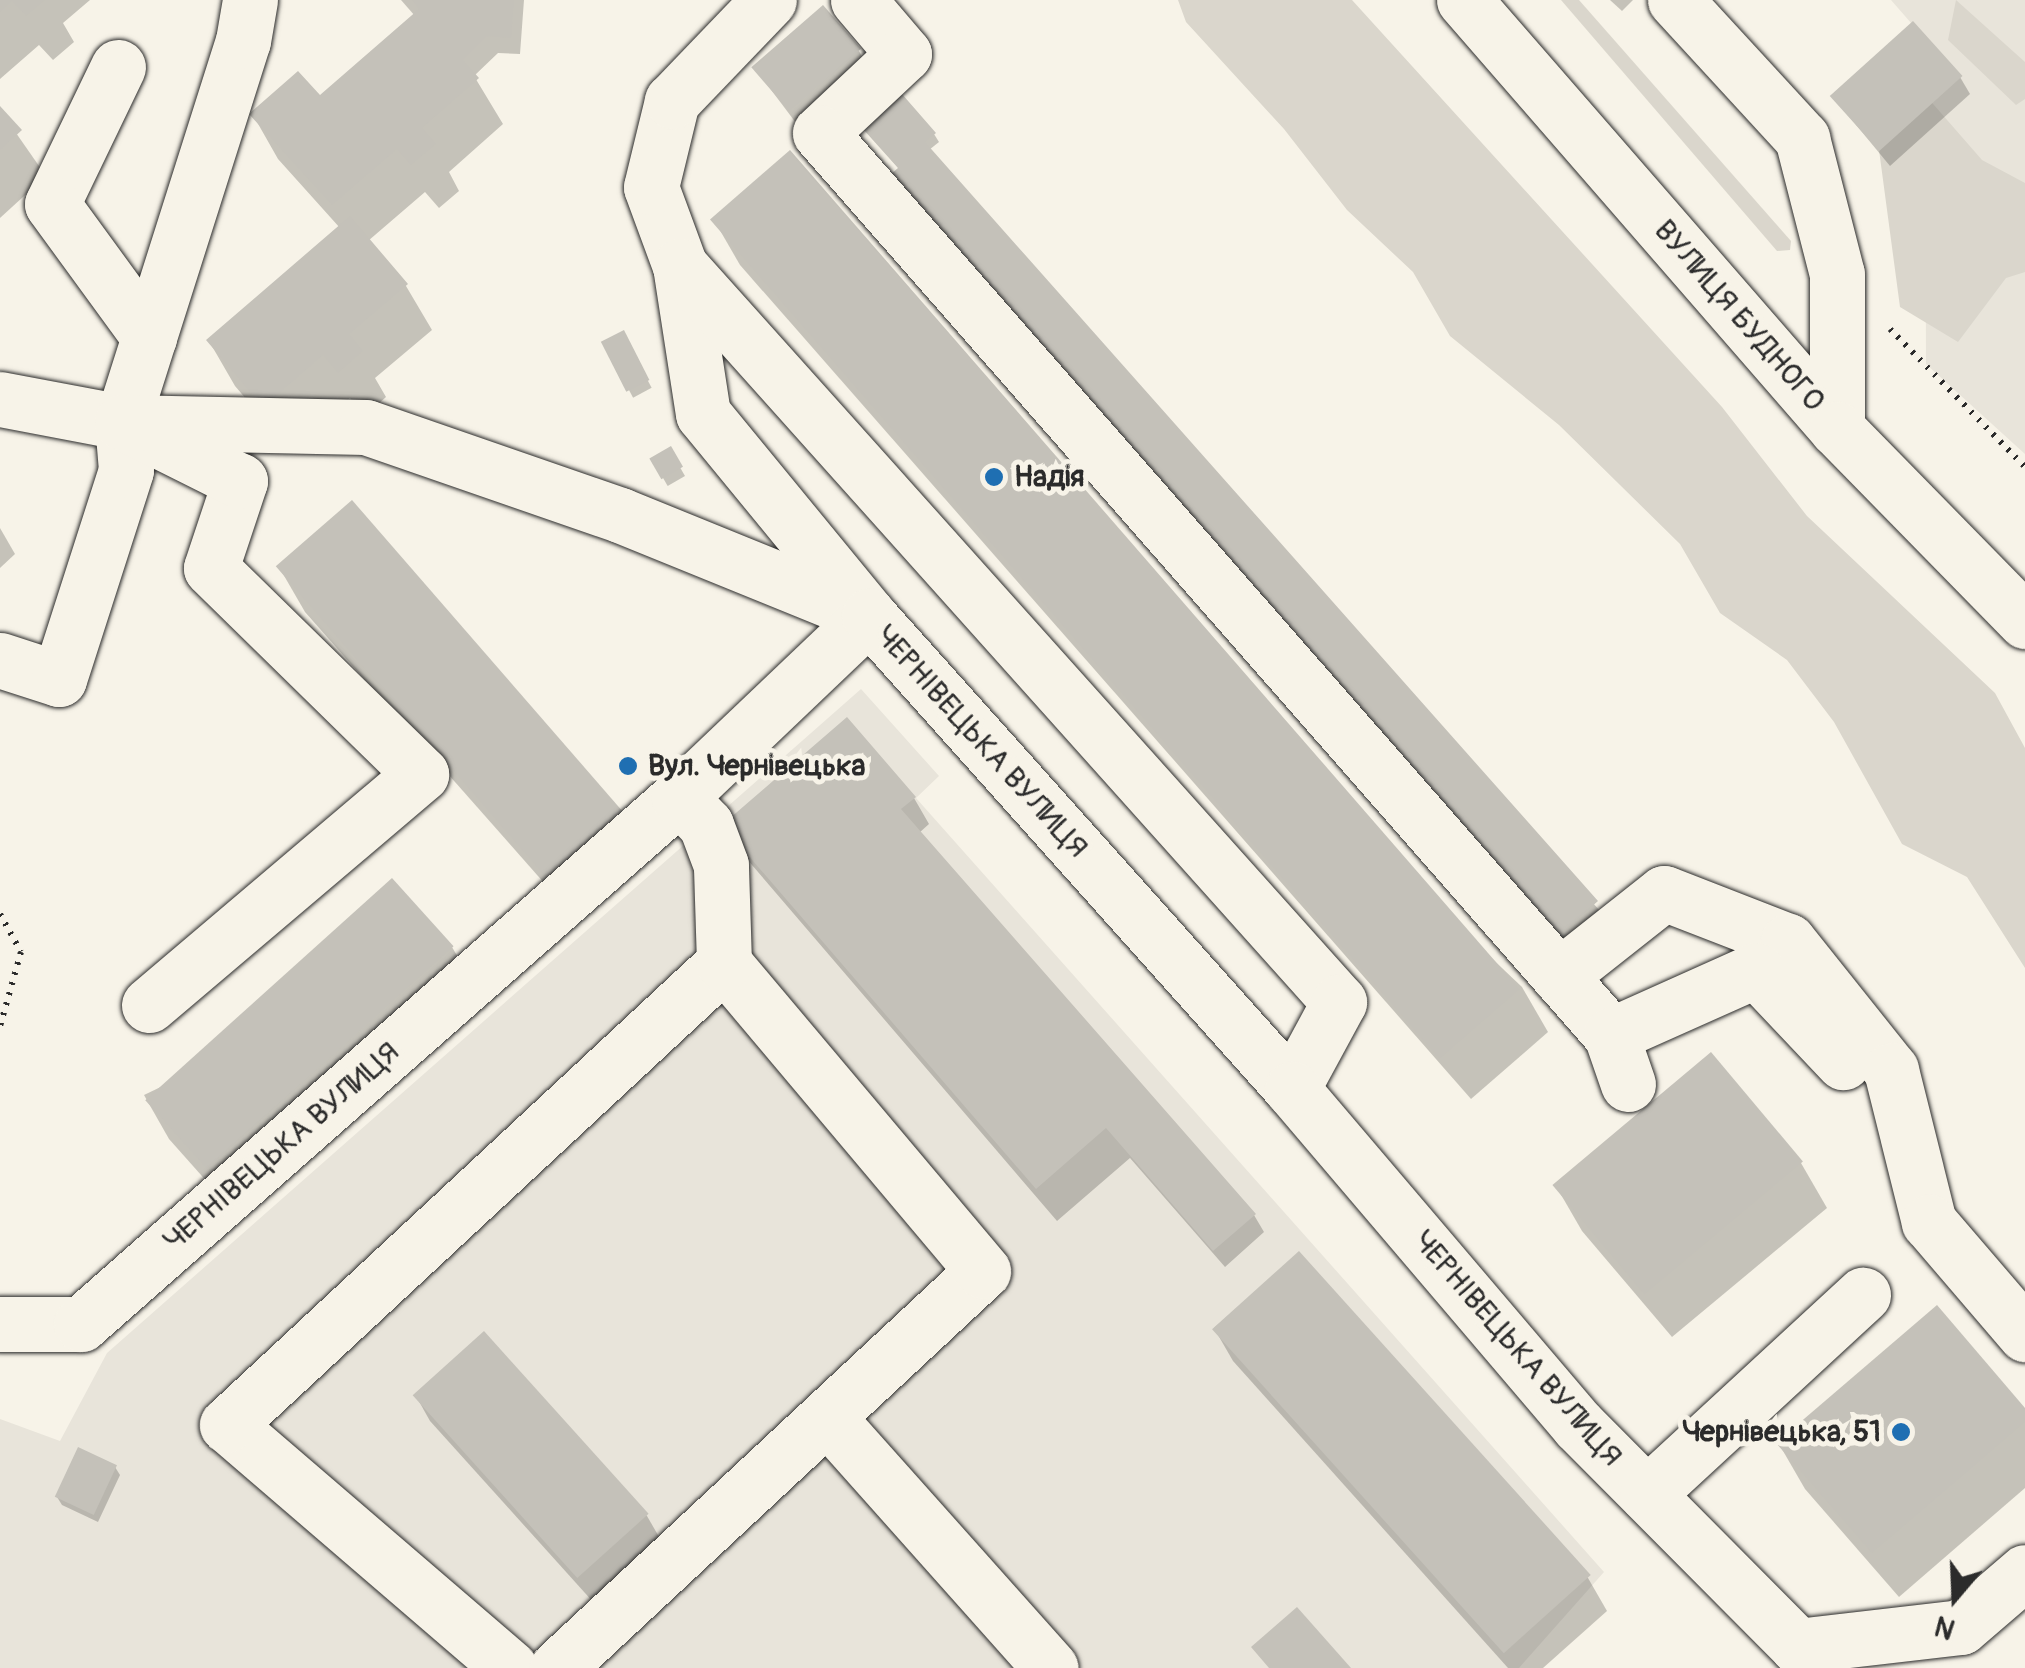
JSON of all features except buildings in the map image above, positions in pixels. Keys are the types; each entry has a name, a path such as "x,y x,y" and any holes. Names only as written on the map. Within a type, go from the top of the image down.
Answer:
{"main road":[{"path":"0,660 59,678 126,470 122,422 243,40 250,0"},
{"path":"769,0 672,101 651,186 680,266 703,414 869,616"},
{"path":"858,0 904,54 820,133 1559,976 1619,1060 1756,970 1866,1086 1902,1112"},
{"name":"ВУЛИЦЯ БУДНОГО","path":"1464,0 1837,429 2025,621"},
{"path":"1675,0 1802,138 1837,274 1837,429"},
{"path":"118,67 52,204 150,337"},
{"path":"680,266 1338,1002 1292,1089"},
{"path":"0,399 122,422 366,427 620,515 869,616"},
{"path":"122,422 240,482 212,568 420,774 148,1005"},
{"name":"ЧЕРНІВЕЦЬКА ВУЛИЦЯ","path":"0,1324 81,1324 680,797 869,616 1292,1089 1578,1425 1808,1657"},
{"path":"557,1668 983,1271 724,963 721,865 706,825 680,797"},
{"path":"1559,976 1664,893 1788,941 1891,1070 1929,1222 2025,1334"},
{"path":"510,1668 227,1426 724,963"},
{"path":"1647,1494 1863,1295"},
{"path":"826,1417 1051,1668"},
{"path":"1808,1657 1961,1627 2025,1572"}],"path":[{"path":"1837,274 2025,467"},
{"path":"0,914 22,952 0,1026"}],"shaded area":[{"path":"1178,0 1352,0 1722,407 1807,516 1995,693 2025,748 2025,968 1967,877 1902,844 1834,722 1787,660 1720,613 1680,544 1559,425 1450,336 1413,272 1347,210 1284,129 1186,22"},
{"path":"1561,0 1579,0 1791,241 1790,250 1777,251"},
{"path":"1891,0 2025,0 2025,454 1926,364 1925,39"},
{"path":"1956,0 2025,62 2025,99 2016,105 1948,40"},
{"path":"1927,97 1982,160 2025,183 2025,272 2006,278 1958,342 1900,307 1879,150 1874,102"},
{"path":"861,689 939,776 916,798 1604,1572 1519,1668 0,1668 0,1419 60,1441 107,1353"}],"place":[{"name":"Надія","path":"994,477"},
{"name":"Вул. Чернівецька","path":"628,766"},
{"name":"Чернівецька, 51","path":"1901,1432"}]}
